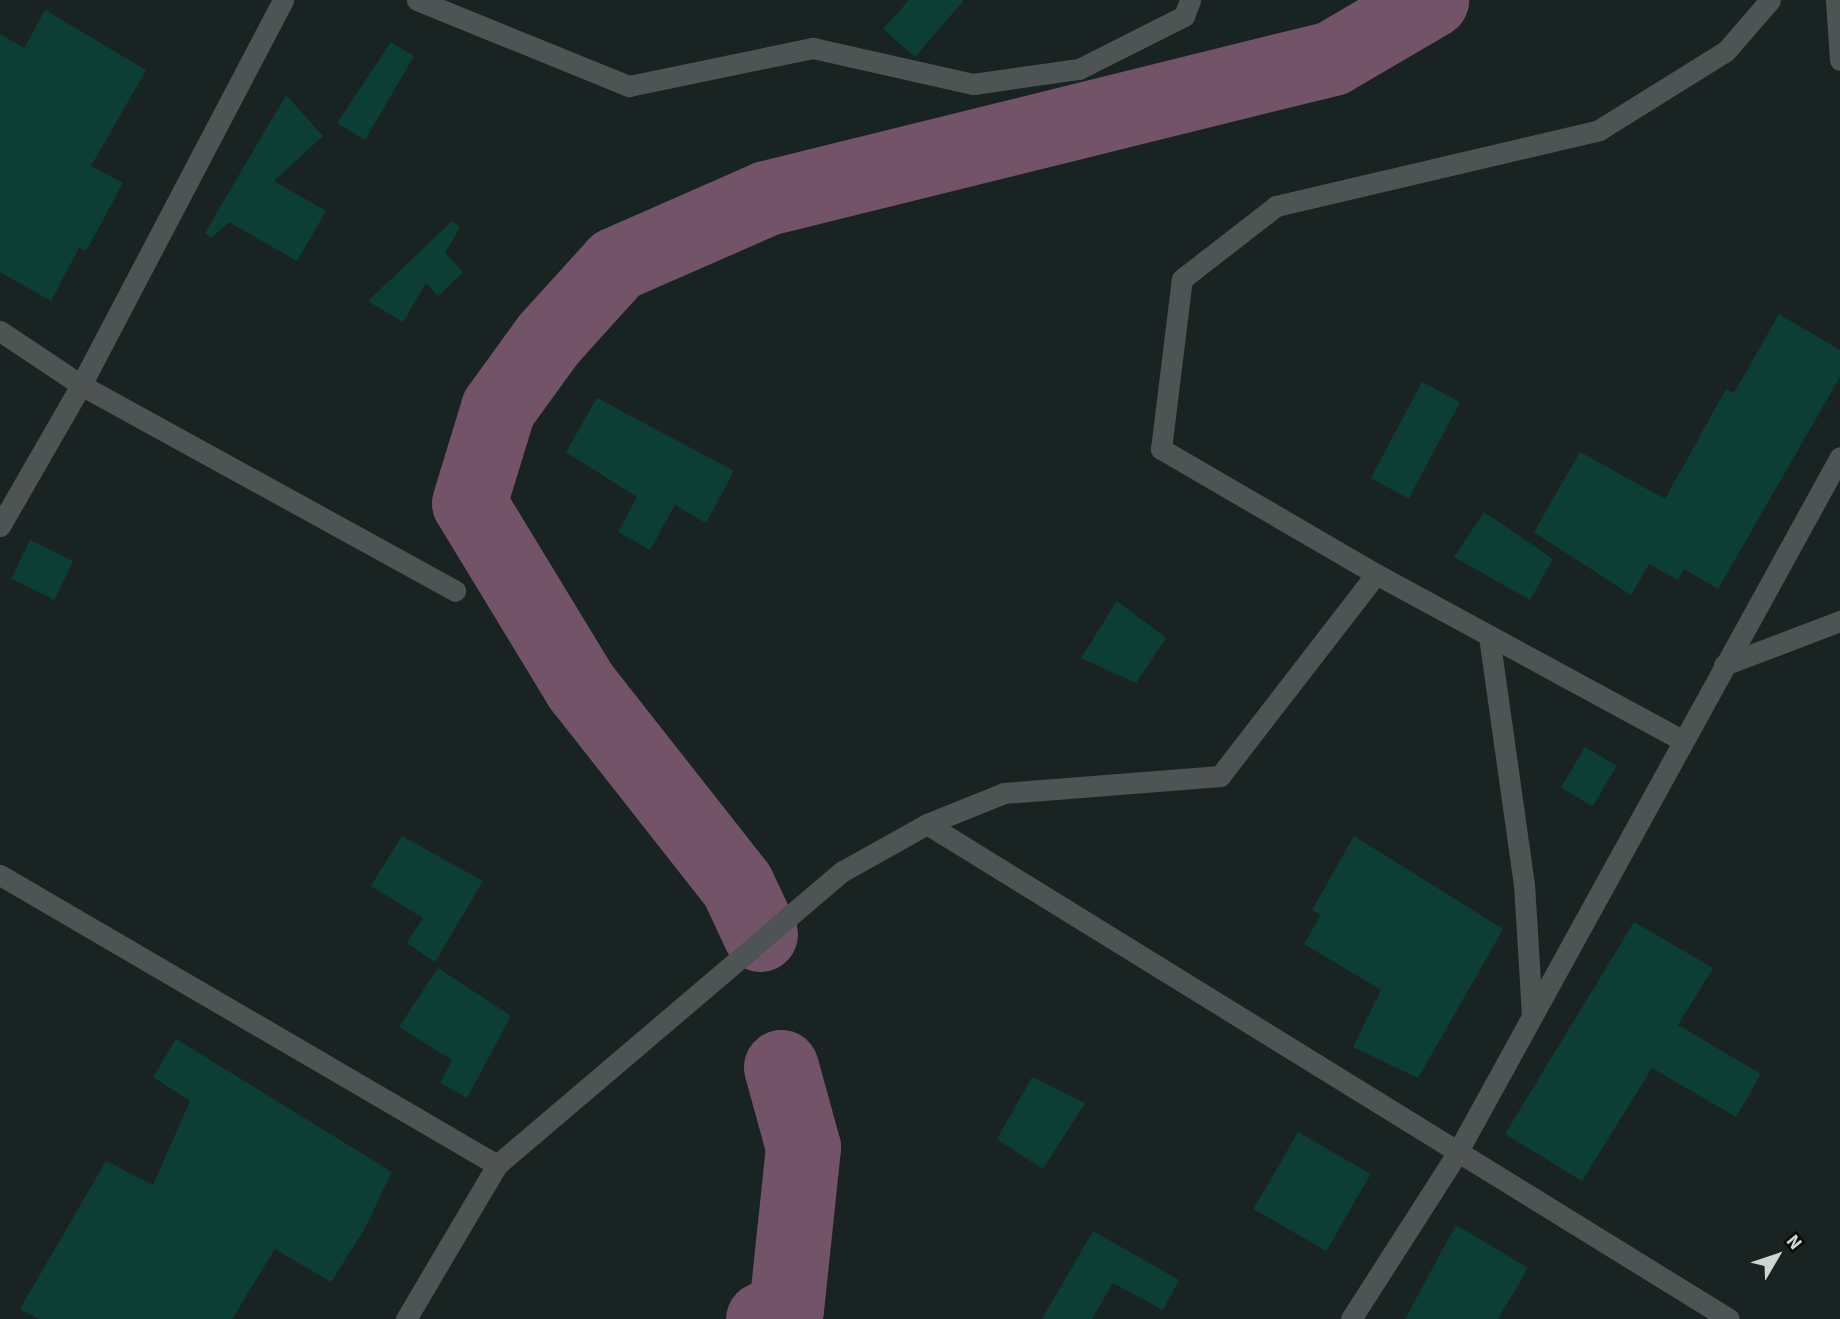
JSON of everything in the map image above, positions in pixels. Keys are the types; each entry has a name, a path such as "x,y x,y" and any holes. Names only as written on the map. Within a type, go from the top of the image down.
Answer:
{"street":[{"path":"0,526 81,384 284,0"},
{"path":"416,0 629,86 813,48 973,84 1079,69 1184,16 1190,0"},
{"path":"1682,740 1376,574 1161,449 1182,279 1276,206 1599,131 1726,51 1770,0"},
{"path":"1836,0 1840,60"},
{"path":"0,331 81,384 455,591"},
{"path":"1351,1319 1457,1153 1840,457"},
{"path":"406,1319 497,1165 843,871 927,824 1004,793 1220,776 1376,574"},
{"path":"1724,665 1840,621"},
{"path":"1489,636 1524,884 1532,1016"},
{"path":"927,824 1730,1319"},
{"path":"0,875 497,1165"}],"building":[{"path":"909,0 964,0 915,57 883,29"},
{"path":"45,10 146,70 91,166 123,183 86,251 79,248 51,301 0,272 0,34 24,48"},
{"path":"391,42 414,56 365,140 337,123"},
{"path":"286,95 323,136 274,181 326,211 297,261 229,222 211,238 205,233"},
{"path":"452,221 460,227 445,253 463,272 438,296 426,283 403,322 368,301"},
{"path":"1779,314 1840,350 1840,377 1718,589 1684,569 1678,580 1649,564 1631,595 1534,532 1580,452 1665,499 1726,389 1734,393"},
{"path":"1422,382 1460,402 1409,498 1371,478"},
{"path":"597,398 734,471 706,523 675,505 650,550 618,532 637,497 566,452"},
{"path":"1484,512 1553,559 1530,600 1454,557"},
{"path":"30,540 73,561 54,600 11,579"},
{"path":"1117,601 1166,638 1136,683 1081,658"},
{"path":"1585,747 1617,766 1593,806 1561,787"},
{"path":"402,836 483,881 435,962 407,943 423,918 371,886"},
{"path":"1354,836 1503,929 1418,1078 1353,1047 1381,990 1304,944 1321,915 1312,910"},
{"path":"1634,922 1713,968 1678,1025 1761,1074 1736,1117 1652,1068 1582,1181 1505,1134"},
{"path":"438,968 511,1016 467,1098 440,1083 452,1060 399,1027"},
{"path":"176,1039 392,1172 364,1230 331,1282 275,1249 232,1319 39,1319 20,1309 106,1161 153,1185 190,1101 153,1077"},
{"path":"1032,1077 1085,1103 1043,1169 997,1139"},
{"path":"1298,1132 1371,1174 1326,1251 1254,1209"},
{"path":"1456,1225 1528,1268 1498,1319 1405,1319"},
{"path":"1093,1231 1179,1280 1163,1310 1113,1283 1092,1319 1042,1319"}],"waterway":[{"path":"760,934 737,885 581,687 469,503 498,408 548,339 616,264 766,198 1332,58 1431,0"},
{"path":"763,1319 786,1309 803,1147 781,1067"}]}
